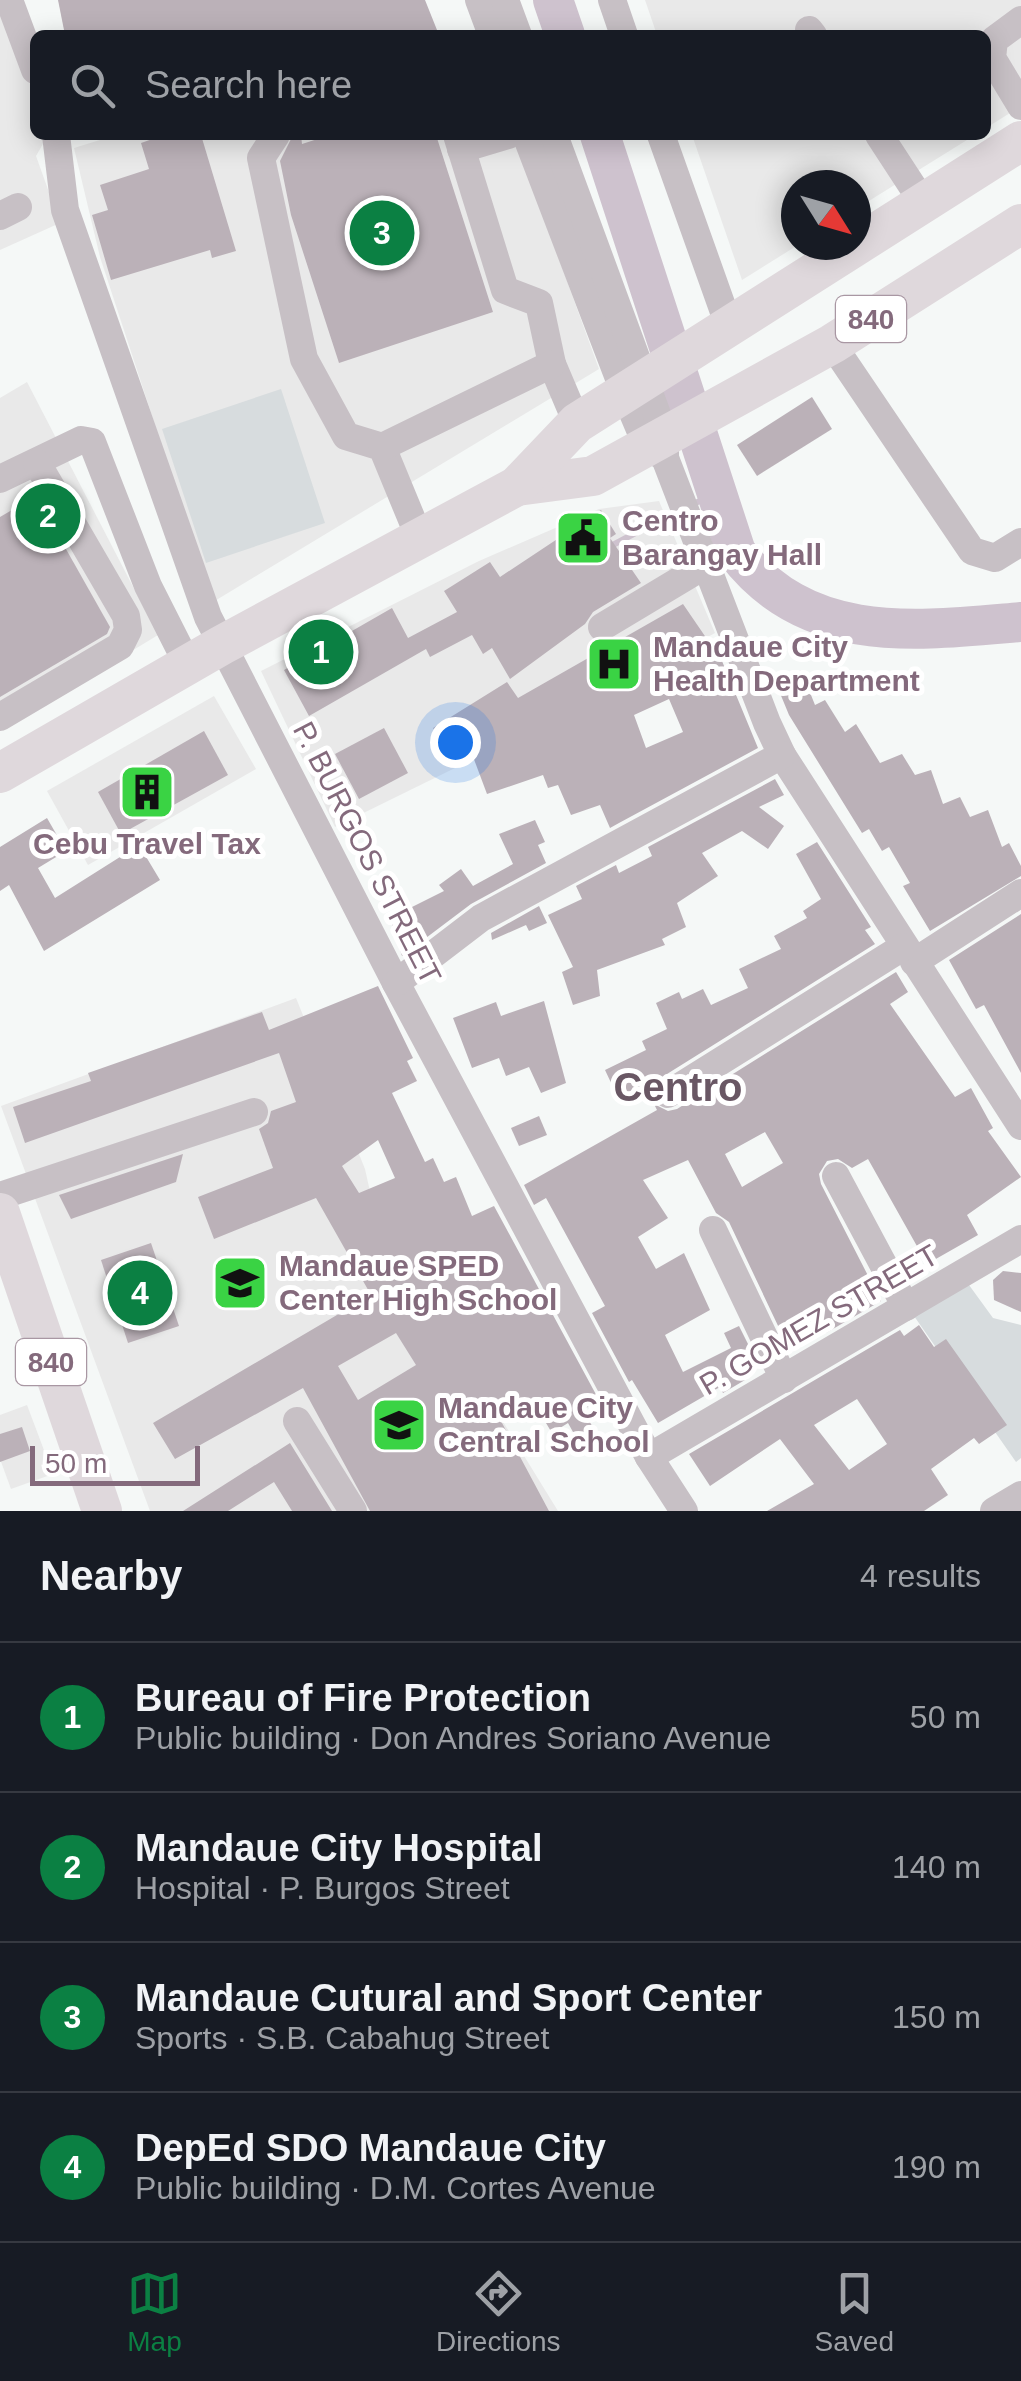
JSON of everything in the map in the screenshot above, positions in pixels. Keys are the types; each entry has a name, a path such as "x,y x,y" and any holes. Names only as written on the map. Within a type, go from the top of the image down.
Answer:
{"highway":[{"name":"840","path":"0,773 205,655 517,486 578,423 1021,141"},
{"name":"840","path":"517,486 593,476 666,450 718,408 832,344 1021,224"},
{"name":"840","path":"3,1233 102,1511"}],"street":[{"path":"9,0 30,57"},
{"path":"480,0 490,30"},
{"path":"505,0 516,30"},
{"path":"1021,20 994,40 992,58 1021,106"},
{"name":"P. BURGOS STREET","path":"57,140 65,210 205,655 396,983 649,1457 684,1511"},
{"path":"273,140 261,158 304,358 346,436 382,446 552,364"},
{"path":"528,140 642,383"},
{"path":"556,140 693,529 782,755 1021,1126"},
{"path":"662,140 729,326"},
{"path":"882,140 924,204"},
{"path":"459,142 505,290 539,304 552,364 578,423"},
{"path":"832,344 972,551 995,558 1021,542"},
{"path":"0,479 81,440 92,442 148,586 205,655"},
{"path":"382,446 420,538"},
{"path":"0,717 120,646 128,630 126,616 36,463"},
{"path":"602,627 707,564"},
{"path":"115,597 148,586"},
{"path":"396,983 481,918 782,755"},
{"path":"668,1094 1021,893"},
{"path":"0,1196 254,1112"},
{"path":"836,1176 906,1306"},
{"path":"712,1230 784,1379"},
{"name":"P. GOMEZ STREET","path":"649,1457 842,1350 906,1306 1021,1239"},
{"path":"297,1422 353,1511"},
{"path":"994,1511 1021,1495"}],"shaded area":[{"path":"645,0 1021,0 1021,106 991,125 991,30 655,30"},
{"path":"0,4 30,76 30,140 45,140 36,156 60,223 0,250"},
{"path":"100,140 516,140 599,369 213,602 100,257 74,148"},
{"path":"694,140 967,140 871,200 871,170 781,170 781,256 742,280"},
{"path":"27,382 158,635 0,731 0,398"},
{"path":"281,389 325,523 206,563 162,429"},
{"path":"659,501 715,633 571,711 335,827 261,671 479,561 599,509"},
{"path":"214,696 256,769 88,865 47,791"},
{"path":"296,998 365,1169 375,1214 558,1511 150,1511 1,1106"},
{"path":"969,1285 993,1318 1021,1325 1021,1458 1016,1462 914,1316"},
{"path":"27,1405 53,1474 11,1489 0,1459 0,1415"}],"building":[{"path":"58,0 425,0 437,30 64,30"},
{"path":"203,140 236,251 212,258 210,250 111,280 92,215 108,210 100,185 149,169 141,143"},
{"path":"290,140 302,140 302,144 314,140 438,140 493,312 339,363 291,215 280,161"},
{"path":"812,397 832,429 757,476 737,445"},
{"path":"36,496 110,627 107,634 0,697 0,517"},
{"path":"601,510 616,534 610,538 641,583 593,612 585,624 510,679 492,648 483,654 472,635 430,657 426,649 309,716 284,670 392,608 408,638 457,612 444,591 490,562 500,577"},
{"path":"683,604 722,661 758,748 610,828 600,805 571,815 558,785 548,788 543,775 487,794 472,754 455,764 433,728 507,682 518,698","holes":["669,699 683,732 646,748 634,715"]},
{"path":"801,670 815,705 825,700 845,732 856,724 880,763 902,754 915,775 931,770 943,804 960,797 970,817 988,810 1002,847 1009,843 1021,866 1021,876 930,931 903,886 910,883 889,847 882,851 869,829 862,833 789,715 775,681"},
{"path":"384,728 408,773 359,799 335,754"},
{"name":"Cebu Travel Tax","path":"204,731 228,775 121,834 98,792"},
{"path":"775,779 784,795 759,807 784,826 768,849 742,831 702,853 718,876 677,903 686,927 662,939 665,945 597,970 600,996 573,1005 562,972 573,967 548,915 582,899 576,886 616,865 619,873 652,856 648,847"},
{"path":"47,818 66,851 38,868 55,898 139,845 160,880 44,951 9,885 0,891 0,847"},
{"path":"535,820 545,842 538,845 546,863 471,904 402,956 392,925 401,920 398,914 444,891 439,885 461,869 473,886 513,864 499,834"},
{"path":"817,842 871,927 865,930 875,944 659,1079 652,1087 652,1101 648,1092 621,1104 605,1070 646,1050 642,1041 667,1029 656,1003 679,992 682,999 703,989 711,1005 748,988 739,969 781,949 774,936 807,918 803,911 821,899 796,854"},
{"path":"539,906 547,923 529,931 526,925 492,940 491,933"},
{"path":"1021,914 1021,1073 984,1005 976,1009 949,960"},
{"path":"896,972 908,992 890,1004 955,1097 971,1088 993,1128 988,1131 1021,1177 967,1215 978,1235 927,1264 868,1159 852,1168 838,1159 827,1161 819,1174 821,1184 881,1301 826,1333 813,1309 780,1330 729,1222 716,1213 688,1160 643,1180 668,1218 638,1237 656,1269 684,1253 710,1310 665,1335 683,1372 731,1348 724,1333 739,1326 755,1358 738,1366 745,1380 723,1393 720,1387 658,1423 632,1380 629,1382 592,1313 605,1306 546,1198 534,1205 524,1185 657,1110 654,1104 668,1111","holes":["765,1132 783,1163 742,1187 725,1154"]},
{"path":"378,986 413,1058 407,1061 417,1081 392,1093 425,1162 433,1158 444,1182 456,1177 472,1216 494,1206 599,1400 583,1410 595,1431 578,1441 568,1423 552,1433 534,1403 501,1421 549,1511 370,1511 303,1388 175,1459 153,1423 371,1295 316,1198 214,1239 198,1197 273,1168 259,1129 268,1123 271,1111 296,1102 279,1053 25,1143 13,1107 91,1081 88,1073 262,1012 269,1030","holes":["378,1140 395,1178 359,1193 342,1166","396,1333 416,1365 358,1400 338,1366"]},
{"path":"544,1001 566,1083 541,1093 529,1067 506,1076 499,1058 472,1068 453,1018 496,1002 501,1016"},
{"path":"539,1116 547,1135 519,1146 511,1128"},
{"path":"183,1154 176,1182 71,1219 59,1195"},
{"path":"151,1243 179,1326 128,1343 101,1260"},
{"path":"1003,1271 1021,1273 1021,1312 994,1300 993,1280"},
{"path":"919,1325 934,1347 946,1339 1007,1425 979,1444 974,1438 931,1469 948,1495 924,1511 767,1511 814,1484 780,1439 710,1486 689,1454 900,1330 904,1336","holes":["857,1399 887,1444 849,1470 814,1425"]},
{"path":"22,1427 30,1451 0,1462 0,1434"},
{"path":"290,1443 332,1511 292,1511 274,1482 228,1511 183,1511"}],"waterway":[{"path":"553,0 563,30"},
{"path":"602,140 736,552 764,582 796,604 830,618 903,629 1021,622"},
{"path":"693,504 718,493"},
{"path":"609,547 677,511"}],"place":[{"name":"Mandaue Cutural and Sport Center","path":"382,233"},
{"name":"Mandaue City Hospital","path":"48,516"},
{"name":"Centro Barangay Hall","path":"583,538"},
{"name":"Bureau of Fire Protection","path":"321,652"},
{"name":"Mandaue City Health Department","path":"614,664"},
{"name":"Cebu Travel Tax","path":"147,792"},
{"name":"Mandaue SPED Center High School","path":"240,1283"},
{"name":"DepEd SDO Mandaue City","path":"140,1293"},
{"name":"Mandaue City Central School","path":"399,1425"}],"district":[{"name":"Centro","path":"678,1087"}]}
